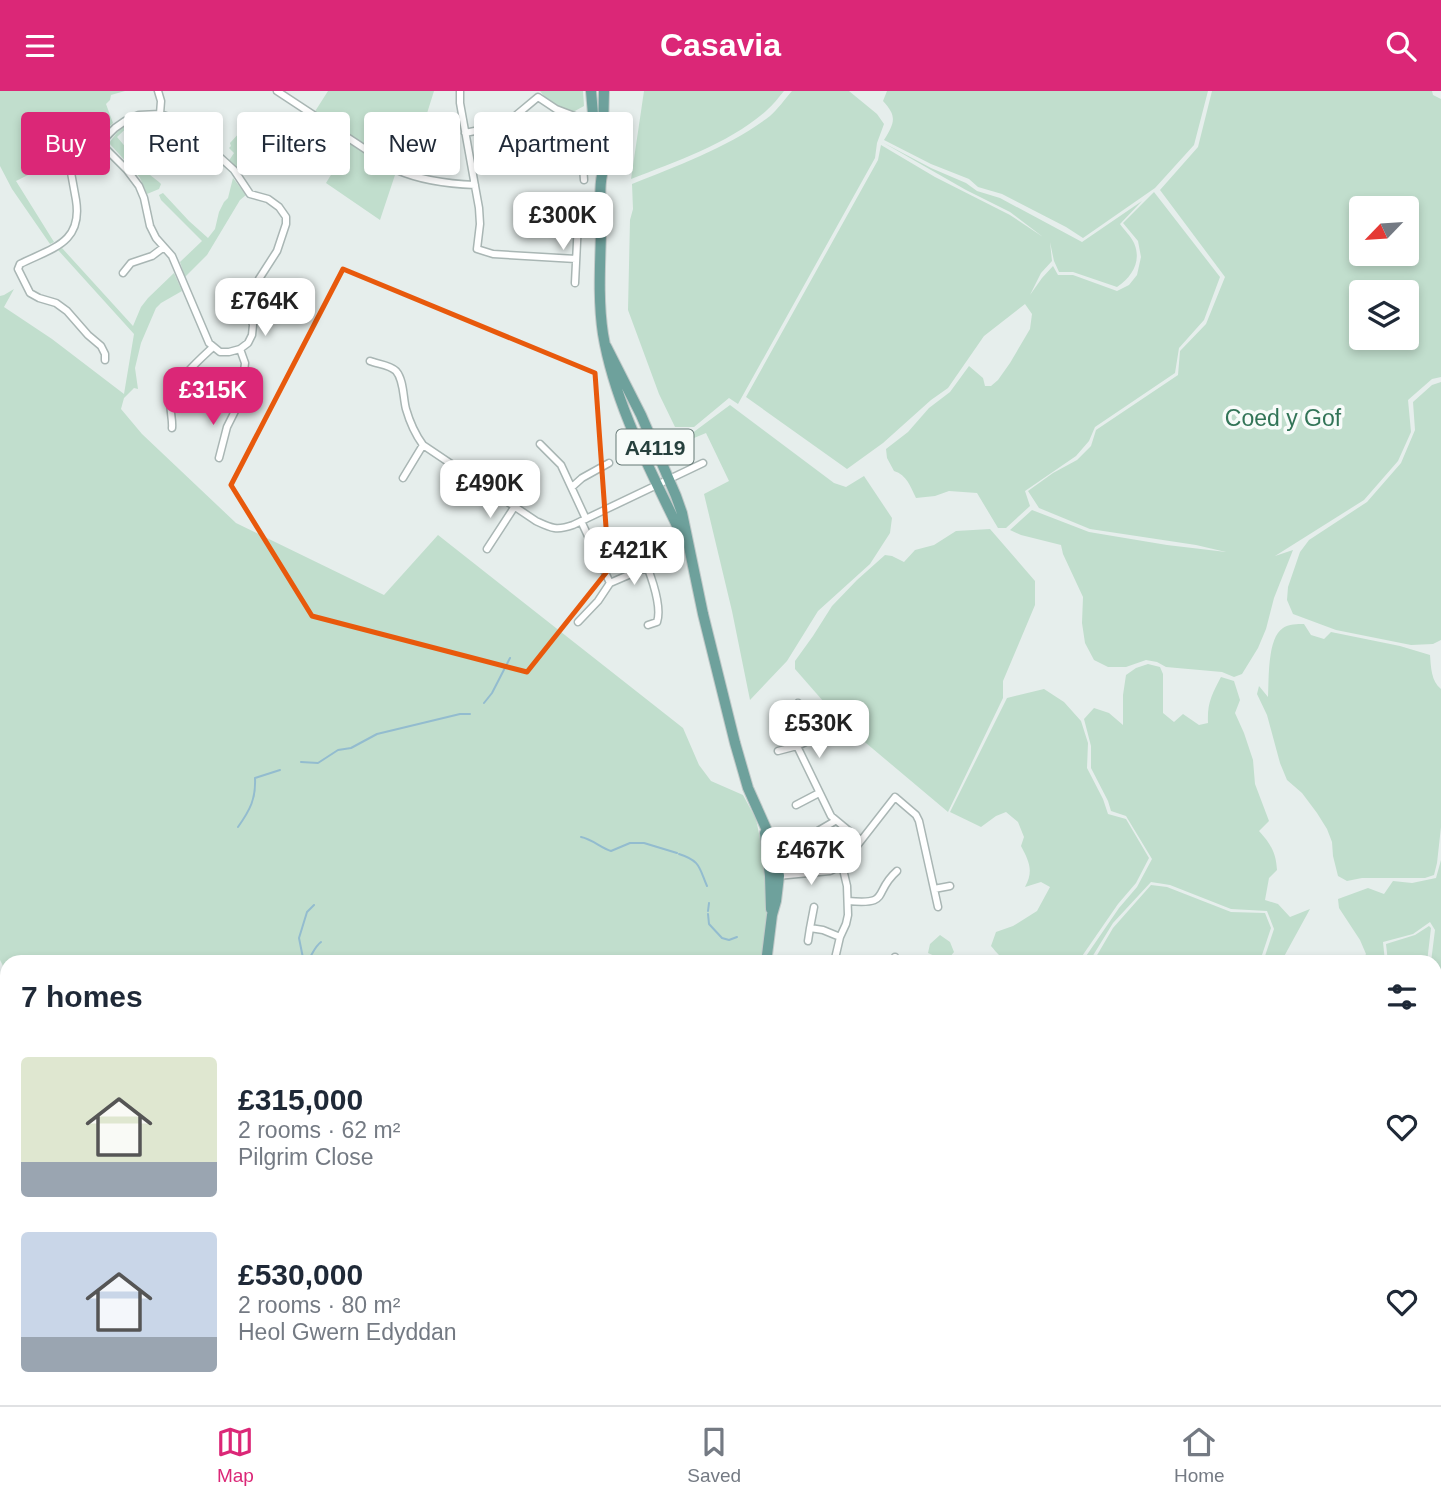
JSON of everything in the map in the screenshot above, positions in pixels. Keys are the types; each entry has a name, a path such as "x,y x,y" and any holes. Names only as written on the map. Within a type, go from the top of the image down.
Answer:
{"main road":[{"name":"A4119","path":"591,91 602,217 599,300 606,346 622,401 691,554"},
{"name":"A4119","path":"600,182 604,91"},
{"name":"A4119","path":"606,346 641,415 682,513 732,734 748,787 773,844 776,901 767,955"}],"street":[{"path":"158,91 160,112"},
{"path":"277,91 397,170 419,177 475,185"},
{"path":"460,91 479,208 477,249 493,254 576,260"},
{"path":"521,112 536,94 556,109 577,117 580,123 584,180"},
{"path":"110,132 124,122"},
{"path":"465,133 474,131"},
{"path":"110,153 139,185 150,226 156,238 172,256 206,339 213,347 225,352 240,349 248,343 252,335 250,300 259,279 277,251 286,217 275,203 250,194 234,170 223,160"},
{"path":"72,175 77,215 72,233 58,245 20,264 18,269 30,293 56,303 67,311 88,335 101,345 105,361"},
{"path":"575,283 578,222"},
{"path":"123,273 131,263 152,256 164,247"},
{"path":"172,428 171,404 174,394 187,373 213,347"},
{"path":"219,458 227,427 242,389 245,363 240,349"},
{"path":"370,361 396,371 410,423 424,445 536,521 554,529 562,529 584,520 703,463"},
{"path":"540,444 561,465 610,583"},
{"path":"403,478 424,445"},
{"path":"572,488 582,478 609,463"},
{"path":"487,549 515,506"},
{"path":"635,536 647,567 659,613 657,622 648,625"},
{"path":"578,622 598,601 610,583 647,567"},
{"path":"778,751 797,746 820,731 818,722 798,703"},
{"path":"797,746 831,816 860,840"},
{"path":"796,804 819,793"},
{"path":"774,876 830,871 842,865 895,797 916,815 919,821 938,907"},
{"path":"806,838 835,821"},
{"path":"836,955 839,937 846,924 848,901 842,865"},
{"path":"848,901 872,902 878,899 886,882 897,871"},
{"path":"934,889 950,885"},
{"path":"808,941 814,907"},
{"path":"810,928 839,937"}],"highlighted area":[{"path":"343,269 595,373 609,569 527,672 312,616 231,485"}],"green space":[{"path":"0,91 125,91 111,95 106,104 109,112 21,112 21,175 28,175 16,181 54,242 50,244 12,189 0,166"},
{"path":"328,91 434,91 427,112 364,112 364,146 350,137 350,112 315,112"},
{"path":"540,91 583,91 584,106 573,112 547,99"},
{"path":"644,91 784,91 751,123 702,151 631,179"},
{"path":"792,91 849,91 877,114 884,124 875,158 738,404 729,398 694,427 675,427 659,394 628,310 632,184 703,155 738,137 770,116"},
{"path":"887,91 1208,91 1194,145 1155,188 1083,238 1002,194 978,187 969,179 931,164 884,140 893,120 891,111 883,101"},
{"name":"Coed y Gof","path":"1212,91 1432,91 1433,95 1441,99 1441,377 1432,379 1408,400 1411,432 1398,461 1364,500 1275,556 1293,550 1258,648 1242,674 1234,677 1222,672 1166,667 1146,660 1126,667 1108,667 1094,660 1085,643 1082,623 1083,597 1061,545 1010,530 1032,510 1089,532 1226,552 1090,529 1039,508 1028,491 1077,460 1091,446 1096,430 1178,375 1180,351 1206,324 1225,277 1160,190 1198,147"},
{"path":"124,127 117,137 124,145 124,160 110,144"},
{"path":"237,135 237,170 228,162 234,153 229,148"},
{"path":"882,142 977,191 1000,198 1082,242 1142,201 1120,224 1133,240 1137,256 1134,268 1122,283 1117,287 1073,272 1059,272 1050,242 1052,261 1041,273 1030,295 1053,266 1058,275 1073,275 1117,291 1129,285 1137,275 1141,257 1138,241 1123,223 1154,192 1220,277 1204,320 1179,348 1175,373 1095,427 1089,441 1076,456 1025,491 1030,506 1006,528 998,528 977,493 949,491 916,498 905,478 894,471 887,458 886,449 950,392 969,366 983,378 985,386 991,386 998,380 1030,329 1032,314 1025,304 984,336 948,388 883,443 847,469 746,397 878,160 881,145 935,177 1010,215 1043,237 1010,212"},
{"path":"350,144 364,151 364,175 395,175 380,220 326,183 331,175 350,175"},
{"path":"138,175 150,175 161,184 159,189 147,194"},
{"path":"233,178 246,195 240,200 207,255 185,277 180,262 202,241 159,195 163,193 208,238 215,229 219,212 228,198"},
{"path":"62,248 133,326 141,307 174,273 182,291 156,308 141,343 135,368 138,389 134,388 124,398 121,409 142,434 236,523 384,595 438,535 683,728 699,765 711,781 743,795 756,819 767,873 766,955 0,955 0,296 14,289 4,307 52,339 124,394 134,334 58,250"},
{"path":"1441,382 1441,640 1433,644 1411,645 1336,630 1293,614 1287,600 1288,587 1300,552 1309,540 1367,502 1401,463 1415,430 1413,402 1432,385"},
{"path":"730,405 834,483 846,487 864,476 892,518 890,533 870,564 818,611 787,661 750,700 704,494 729,481 706,433 682,443 677,432 691,434"},
{"path":"990,529 1035,581 1035,605 1003,681 1003,698 948,812 860,738 795,669 795,661 832,606 885,555 904,562 915,550 934,545 956,531"},
{"path":"1304,624 1311,635 1324,639 1331,632 1430,655 1433,678 1441,689 1441,827 1434,875 1425,878 1362,878 1347,881 1338,876 1327,829 1302,793 1287,780 1267,715 1257,694 1259,686 1268,697 1271,650 1278,633 1288,626"},
{"path":"1148,664 1160,667 1163,674 1163,713 1174,722 1183,714 1199,725 1208,723 1211,699 1221,677 1234,681 1240,700 1235,713 1253,760 1255,784 1269,821 1259,831 1272,849 1277,870 1269,878 1265,900 1278,904 1290,917 1310,909 1285,955 1265,955 1274,929 1267,911 1231,909 1170,885 1151,882 1113,923 1093,955 1087,955 1137,887 1152,859 1126,816 1111,811 1091,768 1091,746 1084,719 1094,708 1109,713 1123,725 1126,675"},
{"path":"1044,689 1064,702 1081,721 1088,743 1087,768 1108,814 1126,819 1149,858 1136,883 1083,955 999,955 995,951 991,946 996,932 1013,926 1037,911 1050,887 1041,882 1025,887 1030,871 1021,846 1024,837 1018,822 1006,812 981,827 950,812 1007,698"},
{"path":"1441,860 1441,955 1432,955 1435,930 1430,922 1413,934 1383,942 1384,955 1365,955 1360,940 1339,908 1338,899 1368,888 1384,894 1393,881 1412,883 1436,878"},
{"path":"1151,885 1167,887 1231,912 1265,913 1271,928 1262,955 1097,955 1113,928"},
{"path":"1429,926 1431,928 1428,955 1387,955 1386,944 1415,935"},
{"path":"940,935 950,942 954,952 952,955 932,955 928,953 930,944"}],"waterway":[{"path":"484,703 510,658"},
{"path":"301,762 318,763 338,750 351,748 377,734 460,714 470,714"},
{"path":"238,827 251,804 255,778 280,770"},
{"path":"581,837 611,851 630,843 644,843 677,853"},
{"path":"679,854 695,862 707,886"},
{"path":"708,911 709,903"},
{"path":"302,955 299,938 307,912 314,905"},
{"path":"708,914 709,924 722,938 729,940 737,937"},
{"path":"311,955 321,942"}]}
